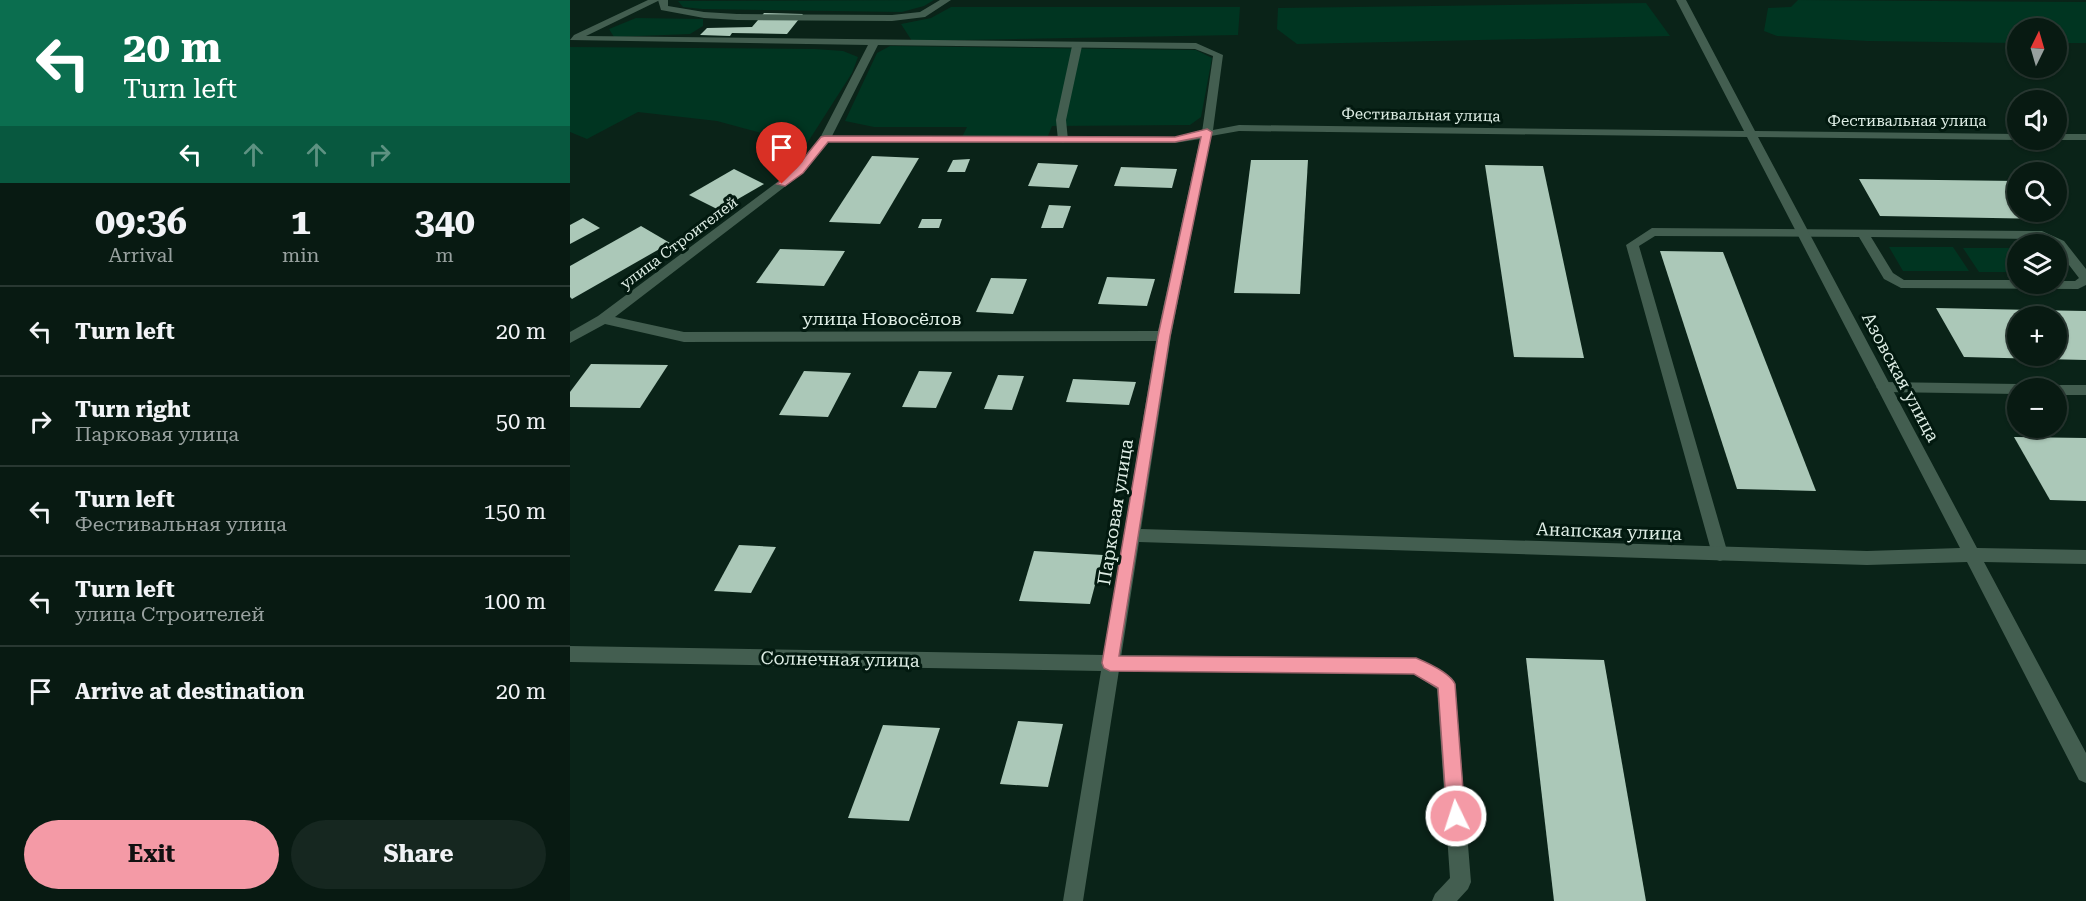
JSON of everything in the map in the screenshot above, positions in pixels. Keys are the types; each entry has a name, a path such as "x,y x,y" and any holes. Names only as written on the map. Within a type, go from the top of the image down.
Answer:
{"street":[{"path":"572,40 655,0"},
{"path":"663,0 664,8 705,15 860,18 922,15 946,0"},
{"name":"Азовская улица","path":"1681,0 2086,773"},
{"path":"572,40 1077,46 1061,120 1063,140"},
{"name":"улица Строителей","path":"570,338 603,319 800,170 825,139 874,43"},
{"name":"Парковая улица","path":"1072,901 1164,336 1207,132 1218,55 1196,46 1077,46"},
{"name":"Фестивальная улица","path":"825,139 1175,140 1207,132 1239,128 2007,137"},
{"path":"2067,137 2086,137"},
{"path":"1720,554 1632,244 1652,232 2043,235 2060,244 2086,278 2078,285 1901,284 1888,276 1863,234"},
{"name":"улица Новосёлов","path":"603,319 684,337 1164,336"},
{"path":"1883,387 2007,389"},
{"path":"2067,390 2086,390"},
{"name":"Анапская улица","path":"1131,536 1867,558 1972,555 2086,557"},
{"name":"Солнечная улица","path":"570,654 1416,666 1446,684 1461,882 1442,901"}],"green space":[{"path":"934,0 924,6 902,12 702,9 683,7 678,1"},
{"path":"1798,0 2086,2 2086,43 2067,43 2067,18 2007,18 2007,43 1867,41 1777,36 1764,31 1768,8 1791,7"},
{"path":"1646,3 1670,36 1297,44 1277,29 1278,8"},
{"path":"951,7 1240,7 1238,35 912,41 901,24 931,18"},
{"path":"636,18 703,19 703,26 690,34 614,37 609,29"},
{"path":"890,46 1196,50 1212,58 1201,117 1190,125 1052,126 1048,136 962,137 967,127 874,127 845,121 877,53"},
{"path":"570,47 815,49 843,51 858,57 852,73 806,145 717,121 638,112 587,139 570,132"},
{"path":"1889,247 1953,247 1969,271 1903,271"},
{"path":"1963,248 2007,248 2007,272 1979,272"}],"building":[{"path":"764,13 803,14 787,34 700,35 707,28 752,27"},
{"path":"872,156 919,158 880,224 829,222"},
{"path":"970,159 965,172 947,172 953,160"},
{"path":"1251,160 1308,160 1300,294 1234,293"},
{"path":"1038,163 1078,165 1069,188 1028,186"},
{"path":"1485,165 1543,166 1584,358 1514,357"},
{"path":"1121,167 1177,169 1172,188 1114,186"},
{"path":"734,169 764,184 719,210 689,195"},
{"path":"1859,179 2007,181 2007,218 1880,216"},
{"path":"1049,205 1071,206 1063,228 1041,228"},
{"path":"583,218 600,228 570,244 570,225"},
{"path":"922,219 942,219 939,228 918,228"},
{"path":"641,226 670,243 572,299 570,297 570,266"},
{"path":"780,249 845,251 824,286 756,283"},
{"path":"1660,251 1723,252 1816,491 1737,489"},
{"path":"1107,277 1155,279 1147,306 1098,304"},
{"path":"991,278 1027,279 1013,314 976,312"},
{"path":"1936,308 2007,309 2007,358 1964,357"},
{"path":"2067,311 2086,311 2086,360 2067,360"},
{"path":"591,364 668,365 640,408 570,407 570,392"},
{"path":"804,371 851,373 828,417 779,415"},
{"path":"919,371 952,372 936,408 902,407"},
{"path":"998,375 1024,376 1012,410 984,409"},
{"path":"1073,379 1136,382 1129,405 1066,402"},
{"path":"2015,438 2086,438 2086,501 2050,500"},
{"path":"739,545 776,547 751,593 714,591"},
{"path":"1034,551 1103,555 1090,604 1019,601"},
{"path":"1526,658 1604,660 1646,901 1554,901"},
{"path":"1018,721 1063,724 1048,787 1000,784"},
{"path":"883,725 940,728 909,821 848,818"}],"route":[{"path":"782,184 800,170 825,139 1175,140 1207,132 1164,336 1110,663 1416,666 1446,684 1456,816"}]}
